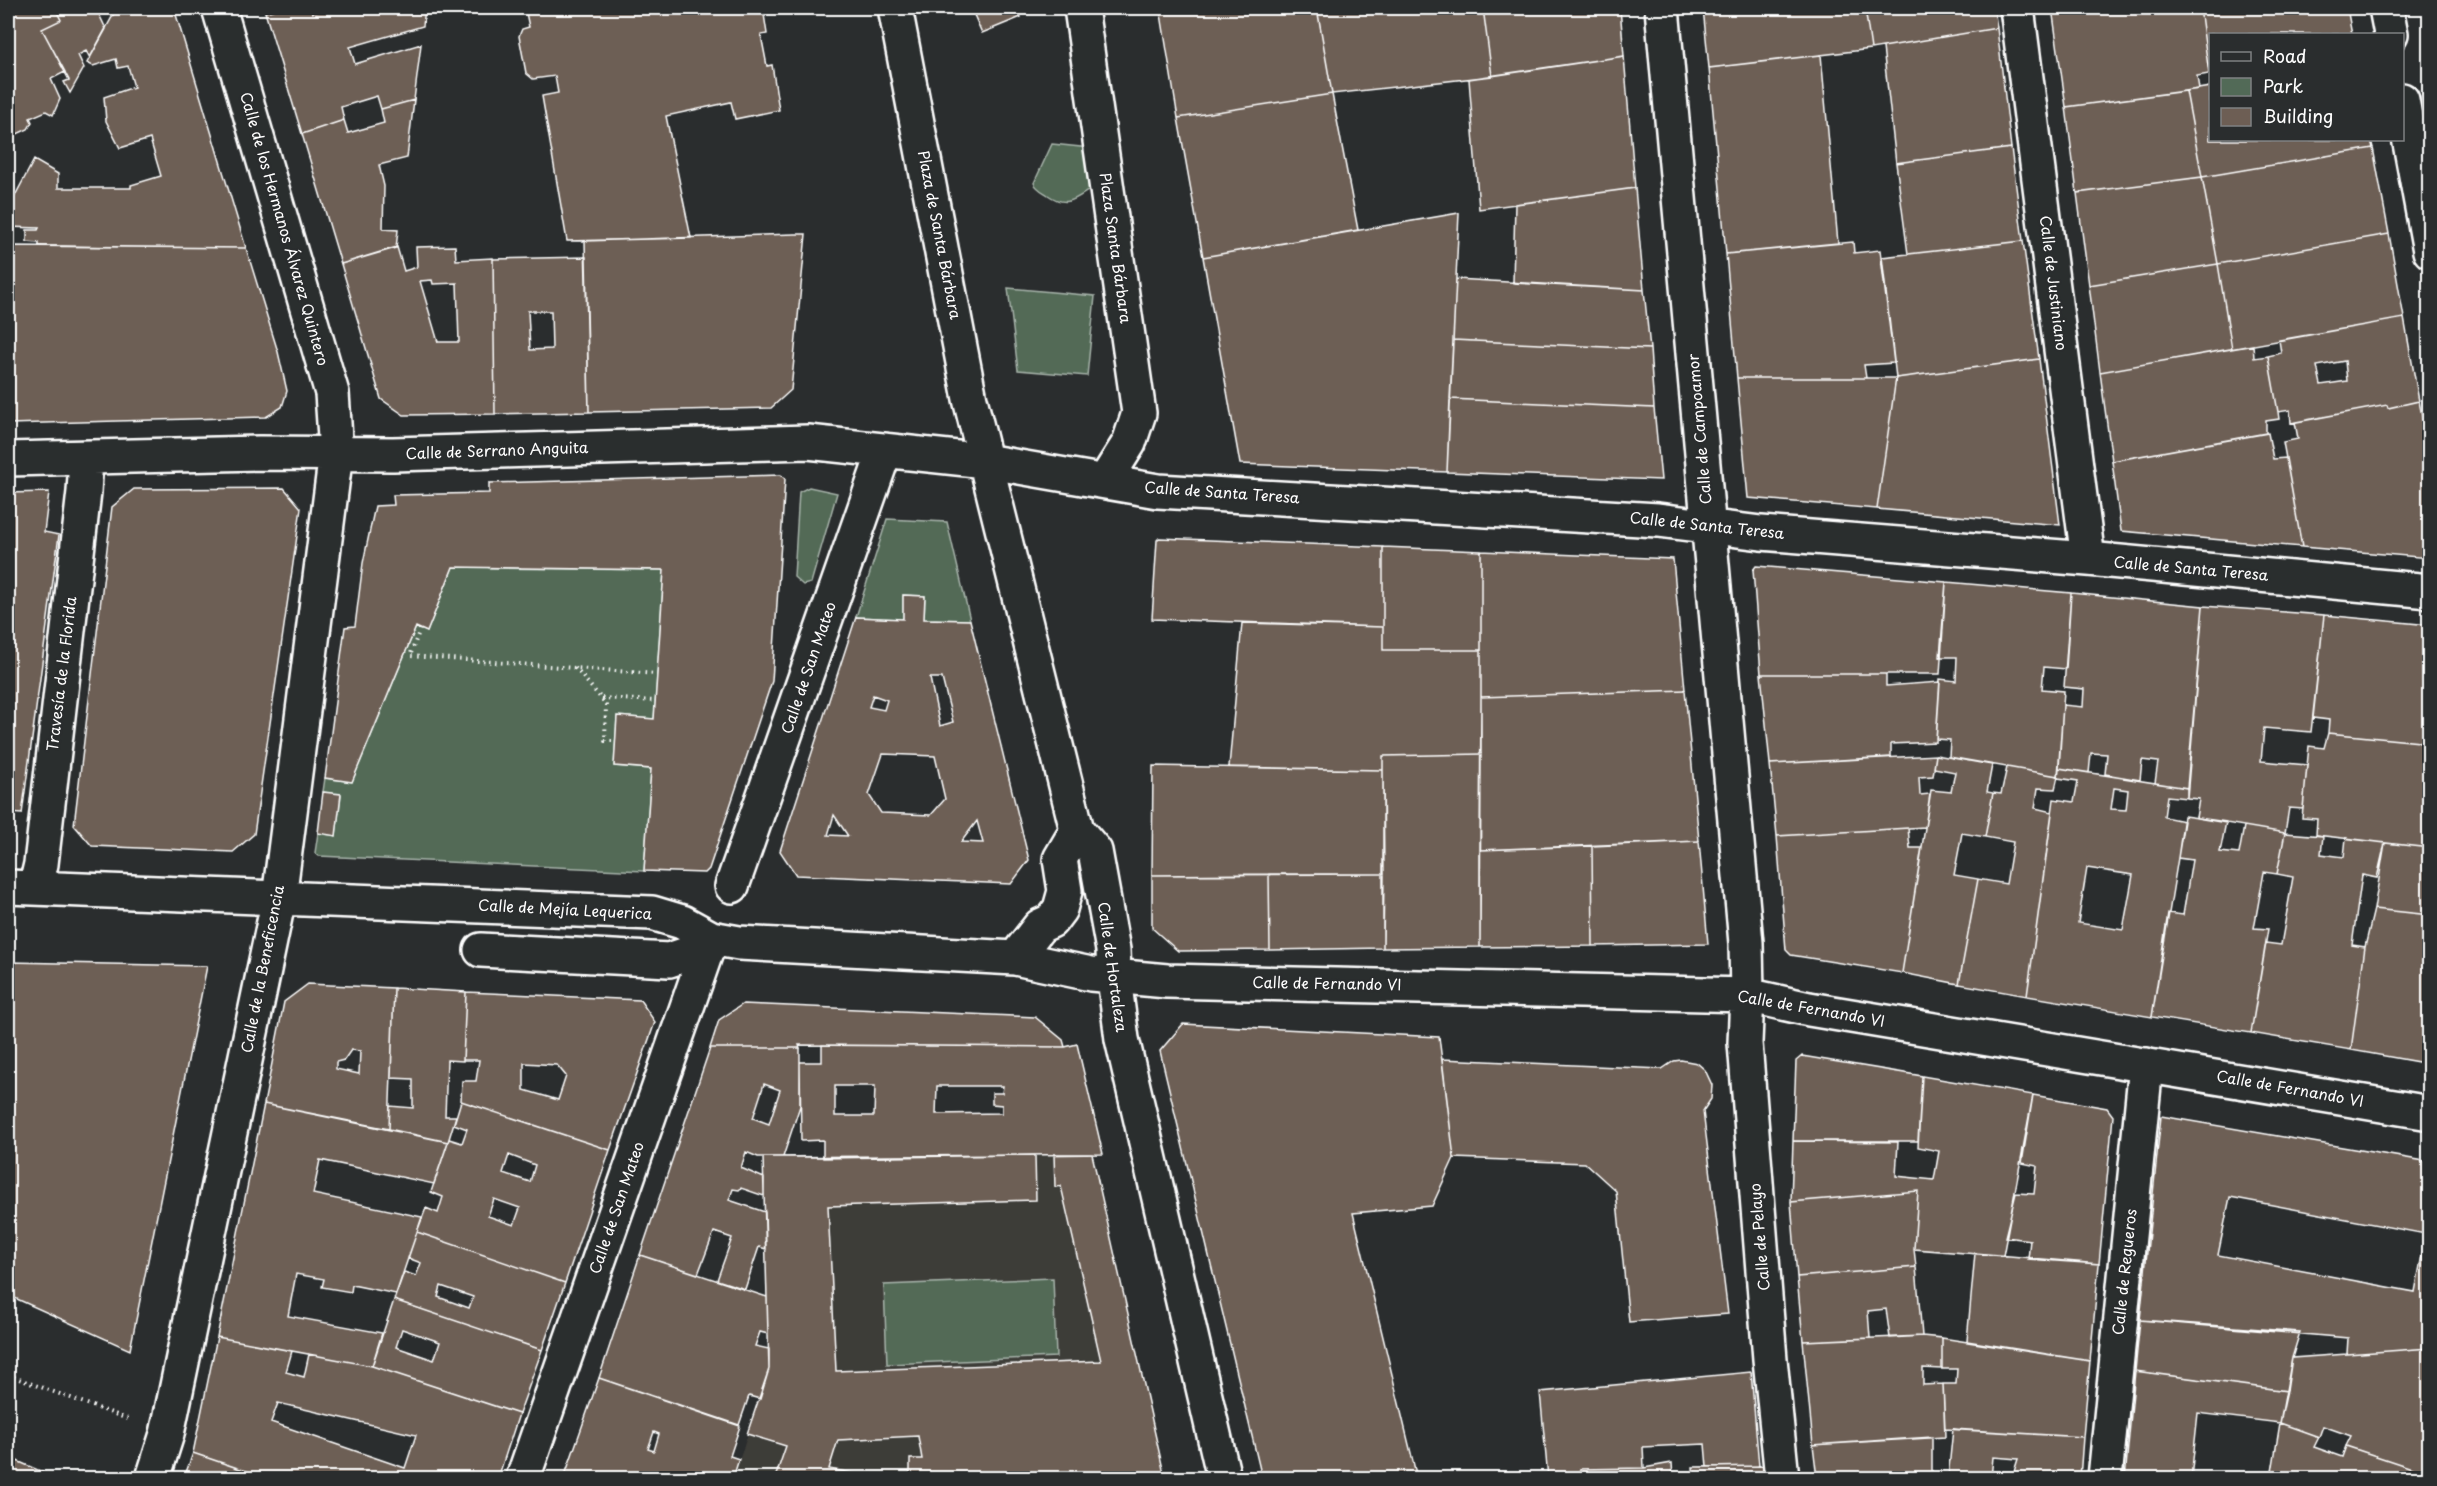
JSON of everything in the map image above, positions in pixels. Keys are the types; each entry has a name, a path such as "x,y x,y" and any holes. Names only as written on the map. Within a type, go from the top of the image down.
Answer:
{"street":[{"name":"Calle de los Hermanos Álvarez Quintero","path":"219,8 332,393 336,453"},
{"name":"Plaza de Santa Bárbara","path":"895,8 970,399 985,462"},
{"name":"Plaza Santa Bárbara","path":"1081,8 1139,413 1129,443 1106,481"},
{"name":"Calle de Campoamor","path":"1662,8 1746,943 1747,995"},
{"name":"Calle de Justiniano","path":"2017,8 2088,559"},
{"path":"2386,8 2391,33"},
{"path":"2404,106 2430,251"},
{"name":"Calle de Serrano Anguita","path":"8,459 86,459 259,453 393,454 786,441 985,462"},
{"name":"Calle de San Mateo","path":"732,886 885,450"},
{"name":"Calle de la Beneficencia","path":"153,1479 167,1434 279,898 336,453"},
{"name":"Travesía de la Florida","path":"19,888 37,881 40,864 86,459"},
{"name":"Calle de Santa Teresa","path":"985,462 1158,490 1658,520 1761,532 2088,559 2430,591"},
{"name":"Calle de Hortaleza","path":"985,462 1077,830 1095,851 1113,950 1114,978 1122,1039 1224,1479"},
{"path":"1015,958 1040,926 1051,921 1060,909 1065,891 1060,859 1077,830"},
{"name":"Calle de Mejía Lequerica","path":"19,888 652,913 682,922 711,938 739,943 1015,958 1114,978"},
{"path":"481,950 669,960 690,953 711,938"},
{"name":"Calle de San Mateo","path":"523,1479 711,938"},
{"name":"Calle de Fernando VI","path":"1114,978 1747,995 1809,1009 2430,1113"},
{"name":"Calle de Pelayo","path":"1747,995 1745,1043 1770,1359 1782,1479"},
{"name":"Calle de Regueros","path":"2105,1479 2146,1065"}],"path":[{"path":"420,629 410,656 657,674"},
{"path":"575,668 606,704 605,741 615,741"},
{"path":"601,698 656,701"},
{"path":"8,1375 167,1434"}],"shaded area":[{"path":"1092,1154 1165,1478 733,1478 760,1399 823,1158"}],"green space":[{"path":"1052,144 1090,148 1094,187 1067,202 1055,199 1037,187 1034,183"},
{"path":"1008,288 1095,296 1087,376 1018,370"},
{"path":"809,487 837,493 811,583 803,585 794,577 799,492"},
{"path":"887,519 947,522 970,620 924,619 925,596 903,595 903,619 856,617"},
{"path":"488,566 489,568 664,570 654,719 617,716 614,766 651,769 644,871 319,856 315,853 318,833 336,836 341,795 323,792 325,778 352,782 416,627 427,632 453,567"},
{"path":"1053,1278 1056,1357 887,1364 884,1285"}],"building":[{"path":"8,8 55,8 61,20 42,29 65,72 51,79 60,99 53,115 46,111 30,118 32,122 28,129 15,135 11,133 8,135"},
{"path":"55,8 96,8 106,29 90,58 86,51 78,55 84,68 70,93 64,82 69,80 42,29 61,20"},
{"path":"117,8 174,8 246,248 39,246 39,243 27,242 27,230 38,230 39,228 8,227 8,209 34,160 58,174 58,188 131,188 131,185 161,176 150,139 120,148 106,121 104,97 134,87 128,66 118,68 116,59 93,66 87,63"},
{"path":"280,8 311,8 312,13 330,8 425,8 423,26 350,47 355,64 421,44 414,100 381,109 377,96 341,107 344,120 302,134 265,12"},
{"path":"525,8 763,8 767,34 761,35 767,66 772,65 779,110 735,119 731,102 666,116 691,238 567,241 542,96 558,93 555,76 533,79 526,73 519,36 522,29 529,27"},
{"path":"971,8 1017,8 1021,17 982,33"},
{"path":"1160,8 1317,8 1332,94 1178,118"},
{"path":"1317,8 1483,8 1492,76 1332,94"},
{"path":"1483,8 1620,8 1624,56 1492,76"},
{"path":"1703,8 1865,8 1871,49 1709,68"},
{"path":"1865,8 1994,8 1997,28 1871,49"},
{"path":"2052,8 2200,8 2209,74 2197,76 2199,89 2066,107"},
{"path":"2200,8 2347,8 2352,33 2209,33 2209,74"},
{"path":"2424,8 2430,8 2430,35"},
{"path":"1997,28 2011,148 1896,163 1883,47"},
{"path":"1821,55 1838,243 1726,254 1709,68"},
{"path":"1624,56 1635,188 1479,209 1469,79"},
{"path":"2209,87 2209,141 2371,141 2373,148 2202,177 2186,91"},
{"path":"2186,91 2202,177 2077,193 2066,107"},
{"path":"1332,94 1358,230 1203,257 1178,118"},
{"path":"414,100 407,158 379,165 384,186 383,229 398,230 396,248 341,264 302,134 344,120 348,133 384,123 381,109"},
{"path":"2011,148 2023,241 1908,254 1896,163"},
{"path":"2373,148 2389,234 2218,264 2202,177"},
{"path":"2202,177 2218,264 2089,285 2077,193"},
{"path":"1635,188 1644,290 1513,283 1515,204"},
{"path":"1459,213 1447,472 1240,464 1203,257"},
{"path":"806,234 791,390 771,408 589,412 585,241"},
{"path":"2389,234 2404,318 2232,349 2218,264"},
{"path":"2023,241 2039,359 1896,378 1882,257"},
{"path":"1853,242 1854,253 1880,250 1894,363 1864,365 1866,378 1737,378 1726,254"},
{"path":"8,246 246,248 278,352 287,391 282,407 266,417 8,424"},
{"path":"455,246 456,260 493,258 495,414 404,415 381,399 341,264 397,247 404,271 417,267 416,247","holes":["432,280 433,284 457,283 459,342 438,342 420,281"]},
{"path":"586,257 589,412 495,414 493,259","holes":["528,311 551,311 552,349 530,350"]},
{"path":"2218,264 2232,349 2100,372 2089,285"},
{"path":"1456,279 1644,290 1650,349 1453,340"},
{"path":"2404,318 2419,401 2291,423 2290,410 2278,412 2268,356 2281,353 2279,340","holes":["2345,361 2347,381 2321,385 2317,366"]},
{"path":"1453,340 1650,349 1654,408 1450,399"},
{"path":"2253,345 2254,358 2268,356 2278,412 2279,419 2266,421 2266,433 2112,461 2100,372"},
{"path":"2039,359 2060,525 1877,509 1896,378"},
{"path":"1737,378 1896,378 1877,509 1748,498"},
{"path":"1450,399 1654,408 1661,480 1447,472"},
{"path":"2419,401 2430,455 2430,558 2302,547 2283,442 2298,439 2295,422"},
{"path":"2268,433 2273,459 2286,458 2302,547 2121,531 2112,461"},
{"path":"781,475 785,479 772,681 709,869 705,873 644,871 651,769 614,766 617,716 654,719 664,570 453,567 427,632 416,627 352,782 325,778 345,627 355,626 363,563 375,506 394,505 393,495 489,493 489,483"},
{"path":"284,488 301,508 254,834 233,852 92,846 74,825 112,507 134,489"},
{"path":"49,492 44,532 59,535 22,814 9,813 8,820 8,493"},
{"path":"1159,538 1383,547 1383,627 1152,619 1157,540"},
{"path":"1383,547 1481,551 1481,650 1383,650"},
{"path":"1481,551 1673,559 1685,690 1481,697"},
{"path":"1756,566 1946,582 1940,674 1761,674 1753,570"},
{"path":"1946,582 2071,593 2066,669 2044,667 2042,689 2064,691 2058,776 1949,757 1950,740 1936,739 1940,679 1956,681 1957,657 1940,657"},
{"path":"2071,593 2203,606 2187,788 2155,783 2158,762 2142,760 2140,780 2105,774 2107,754 2091,753 2089,773 2059,768 2063,705 2083,707 2084,689 2064,687"},
{"path":"903,595 925,596 924,619 970,620 1029,860 1011,884 796,875 780,851 856,617 903,619","holes":["930,678 942,678 953,722 940,726","873,695 887,700 884,710 869,707","883,754 935,756 945,799 931,815 881,813 869,795","834,815 848,836 828,835","977,821 983,843 961,842"]},
{"path":"2203,606 2324,615 2311,732 2264,728 2261,761 2307,765 2303,809 2289,808 2285,833 2196,818 2199,799 2187,798"},
{"path":"2324,615 2430,625 2430,743 2328,733 2329,720 2313,718"},
{"path":"1242,623 1383,627 1383,650 1481,650 1481,754 1383,756 1383,770 1229,767"},
{"path":"1761,674 1886,674 1886,686 1940,682 1936,742 1891,744 1891,757 1770,764"},
{"path":"1685,690 1699,841 1480,850 1481,697"},
{"path":"2328,733 2430,743 2430,848 2316,835 2317,819 2302,818 2309,746 2324,748"},
{"path":"1481,754 1480,947 1383,948 1383,756"},
{"path":"1936,755 1933,776 1919,777 1920,795 1930,794 1925,827 1777,836 1770,764"},
{"path":"1936,755 1992,765 1987,792 1993,793 1985,837 1962,833 1954,875 1978,879 1959,984 1902,973 1931,790 1951,792 1955,772 1934,768"},
{"path":"1153,766 1383,770 1384,874 1152,875"},
{"path":"2007,767 2058,776 2055,789 2038,788 2035,808 2052,812 2027,996 1959,984 1978,879 2006,884 2013,842 1985,837 1993,793 2001,794"},
{"path":"2059,768 2187,788 2187,798 2167,796 2164,817 2184,821 2152,1017 2027,996 2054,799 2074,802 2078,781 2058,778","holes":["2114,788 2128,790 2126,810 2111,809","2087,868 2133,875 2123,930 2078,923"]},
{"path":"323,792 341,794 336,836 318,833"},
{"path":"2184,816 2226,822 2220,852 2239,854 2244,826 2285,833 2277,874 2264,872 2254,928 2268,929 2251,1033 2152,1017 2168,913 2183,915 2192,860 2178,858"},
{"path":"1908,828 1910,848 1922,848 1902,973 1791,955 1786,950 1777,836"},
{"path":"2285,833 2323,836 2321,854 2344,857 2346,838 2385,843 2377,878 2362,875 2352,945 2365,947 2351,1050 2251,1033 2266,943 2281,945 2293,877 2277,874"},
{"path":"1699,841 1708,944 1593,946 1592,846"},
{"path":"2385,843 2430,848 2430,915 2374,909"},
{"path":"1592,846 1593,946 1480,947 1480,850"},
{"path":"1269,874 1384,874 1383,948 1270,950"},
{"path":"1269,874 1270,950 1178,951 1152,928 1152,875"},
{"path":"2374,909 2430,915 2430,1064 2351,1050 2365,947"},
{"path":"8,962 207,966 130,1350 8,1295"},
{"path":"308,984 394,988 389,1129 264,1104 284,1002","holes":["351,1050 360,1051 359,1074 336,1069 336,1062 344,1060"]},
{"path":"394,988 466,992 463,1061 447,1060 445,1116 456,1116 448,1142 389,1129 390,1106 413,1108 413,1079 391,1078"},
{"path":"466,992 640,1000 655,1022 610,1150 461,1101 462,1081 476,1081 479,1060 463,1060","holes":["524,1063 557,1065 566,1076 558,1100 524,1090"]},
{"path":"743,1004 1035,1017 1063,1040 1065,1047 799,1045 800,1048 710,1048 719,1020"},
{"path":"1183,1024 1439,1037 1454,1158 1432,1206 1353,1213 1417,1478 1262,1478 1160,1051"},
{"path":"1077,1044 1103,1154 823,1158 823,1140 801,1141 800,1062 822,1062 822,1045 1065,1047","holes":["835,1086 875,1086 874,1116 835,1116","937,1086 1003,1086 1002,1093 992,1093 992,1104 1002,1105 1002,1113 936,1114"]},
{"path":"710,1048 800,1048 800,1106 783,1157 758,1157 746,1152 741,1168 764,1178 764,1196 741,1188 733,1189 729,1200 765,1212 766,1249 759,1247 745,1289 717,1280 732,1238 714,1232 698,1274 640,1255","holes":["764,1084 780,1090 769,1124 753,1118"]},
{"path":"1802,1056 1922,1076 1918,1141 1793,1141 1796,1061"},
{"path":"1442,1059 1662,1069 1674,1061 1681,1060 1697,1063 1705,1070 1712,1085 1711,1099 1703,1111 1728,1314 1629,1322 1616,1191 1585,1163 1454,1158"},
{"path":"1922,1076 2033,1095 2003,1256 1914,1249 1918,1191 1791,1202 1793,1141 1898,1142 1896,1176 1934,1180 1939,1151 1918,1147"},
{"path":"2033,1095 2107,1108 2113,1116 2099,1264 2028,1259 2030,1240 2005,1237 2016,1193 2034,1194 2037,1166 2022,1163"},
{"path":"461,1101 610,1150 565,1283 417,1232 426,1208 438,1213 443,1197 431,1192 449,1139 462,1143 467,1129 454,1124","holes":["509,1155 535,1165 530,1182 503,1173","494,1199 520,1208 514,1225 488,1216"]},
{"path":"264,1104 448,1142 434,1184 320,1160 313,1194 422,1217 396,1294 352,1285 351,1292 322,1287 324,1279 296,1274 288,1316 382,1333 372,1366 217,1337"},
{"path":"2161,1116 2430,1162 2430,1348 2347,1354 2348,1338 2140,1320","holes":["2230,1197 2426,1234 2415,1292 2218,1255"]},
{"path":"1054,1154 1092,1154 1165,1478 910,1478 910,1459 922,1459 918,1436 838,1440 829,1469 881,1478 775,1478 786,1446 747,1434 769,1369 763,1157 1035,1155 1036,1200 828,1206 836,1371 1101,1361 1061,1186 1055,1187"},
{"path":"1918,1191 1914,1249 1916,1267 1797,1277 1791,1202"},
{"path":"417,1232 565,1283 542,1350 394,1300 404,1272 416,1276 421,1263 408,1258","holes":["441,1286 473,1297 469,1308 438,1297"]},
{"path":"1975,1253 2099,1264 2090,1361 1967,1341"},
{"path":"640,1255 767,1297 768,1334 760,1332 755,1346 769,1349 769,1369 760,1399 749,1396 739,1425 599,1378"},
{"path":"1916,1267 1922,1336 1890,1338 1886,1309 1868,1311 1870,1338 1803,1341 1797,1277"},
{"path":"394,1300 542,1350 519,1414 372,1366","holes":["402,1329 440,1342 434,1360 396,1347"]},
{"path":"2140,1320 2300,1332 2292,1358 2287,1391 2135,1371"},
{"path":"1922,1336 1942,1338 1942,1369 1923,1368 1923,1385 1943,1384 1945,1437 1813,1445 1803,1341"},
{"path":"217,1337 292,1351 286,1372 304,1377 309,1354 372,1366 519,1414 498,1478 267,1478 193,1453","holes":["278,1403 416,1435 405,1468 271,1422"]},
{"path":"1942,1338 2090,1361 2083,1437 1945,1429 1943,1384 1956,1384 1957,1369 1942,1369"},
{"path":"2430,1348 2430,1474 2346,1446 2351,1436 2323,1426 2319,1437 2280,1423 2292,1358"},
{"path":"2135,1371 2287,1391 2280,1423 2198,1413 2191,1478 2125,1478"},
{"path":"1751,1372 1759,1466 1707,1467 1705,1444 1643,1447 1644,1468 1580,1469 1581,1478 1548,1478 1540,1392"},
{"path":"599,1378 740,1426 730,1456 739,1459 733,1478 564,1478","holes":["654,1432 659,1434 654,1451 648,1449"]},
{"path":"2280,1423 2319,1437 2314,1447 2342,1457 2346,1446 2430,1474 2429,1478 2271,1478"},
{"path":"1953,1429 2083,1437 2080,1478 2012,1478 2018,1459 1993,1457 1991,1478 1948,1478"},
{"path":"1932,1437 1932,1478 1817,1478 1813,1445"},
{"path":"193,1453 267,1478 184,1478"},
{"path":"8,1457 56,1478 8,1478"},
{"path":"1672,1463 1673,1478 1581,1478 1580,1469 1644,1468"},
{"path":"1766,1466 1767,1478 1694,1478 1693,1467"}]}
